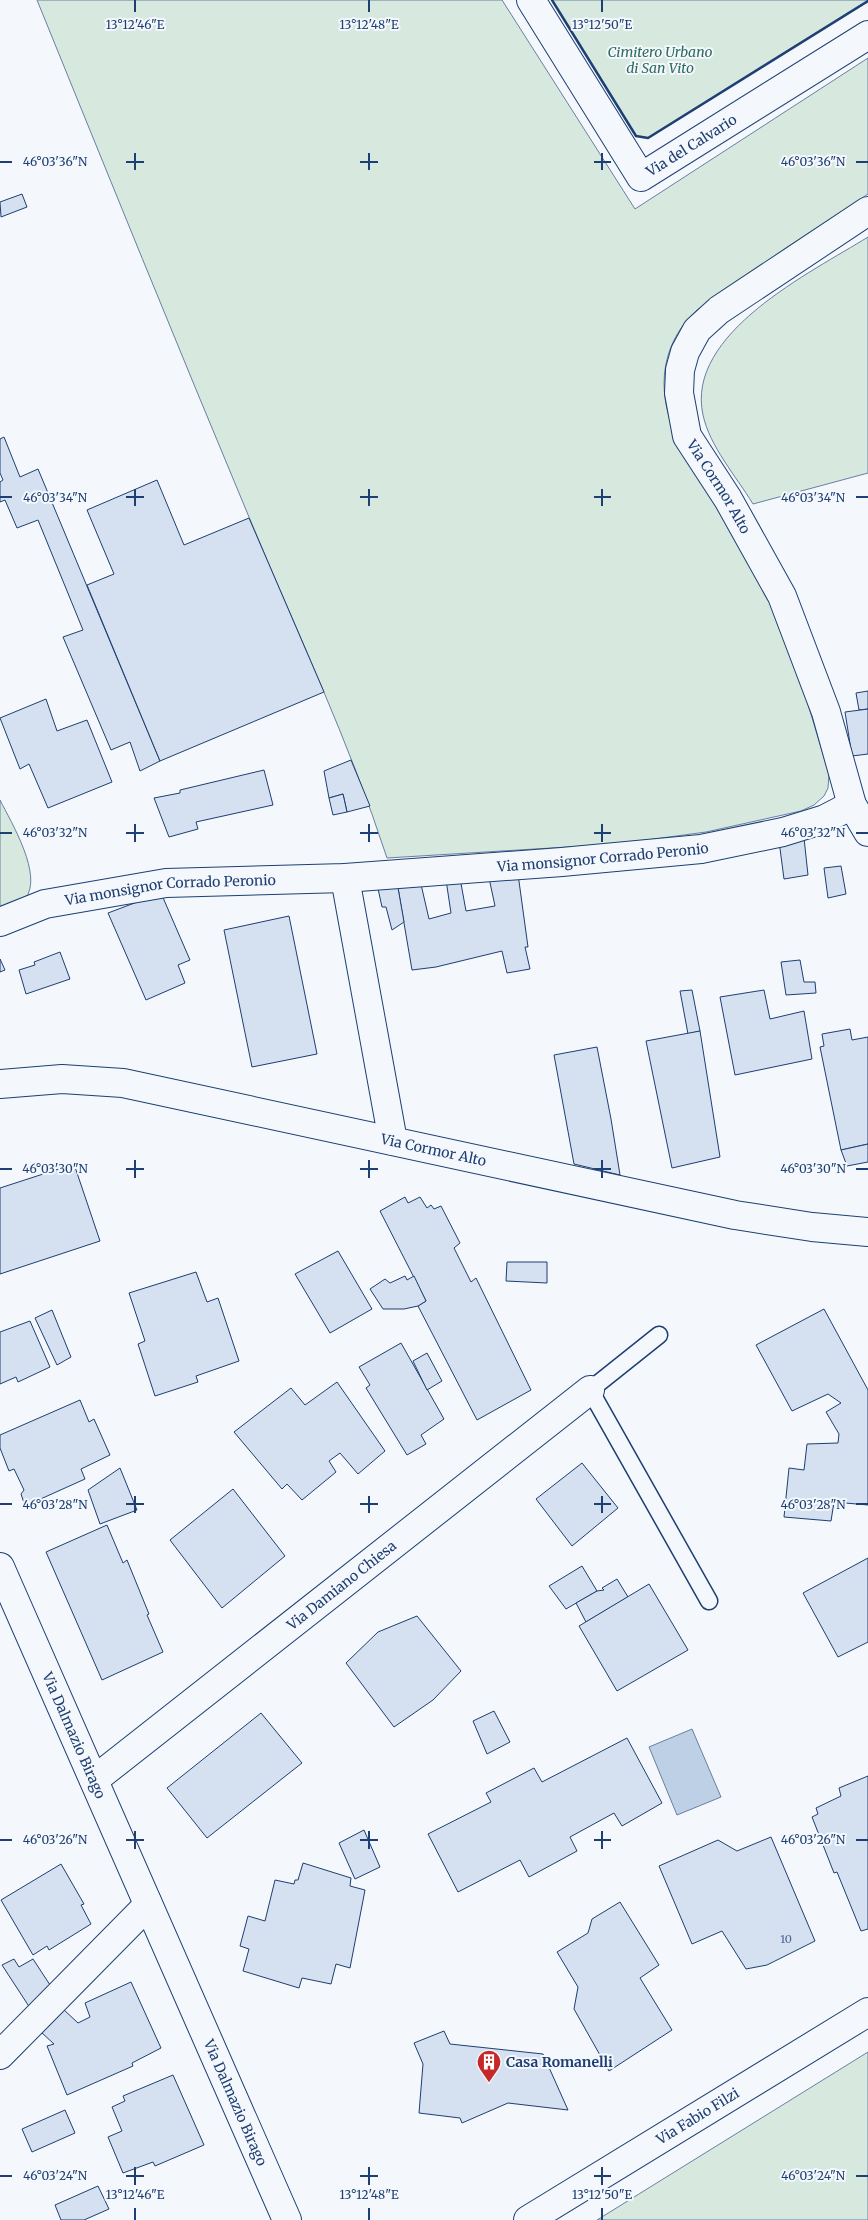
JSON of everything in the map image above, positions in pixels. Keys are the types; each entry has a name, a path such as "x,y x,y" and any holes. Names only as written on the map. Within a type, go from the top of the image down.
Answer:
{"street":[{"name":"Via del Calvario","path":"531,0 641,177 868,35"},
{"name":"Via Cormor Alto","path":"868,211 719,310 697,330 684,352 680,370 679,393 688,436 728,500 782,596 826,712 852,805 868,832"},
{"name":"Via monsignor Corrado Peronio","path":"0,922 45,904 166,883 345,878 572,861 700,849 783,832 825,819 852,805"},
{"path":"345,878 393,1140"},
{"name":"Via Cormor Alto","path":"0,1084 62,1079 123,1083 393,1140 622,1192 736,1215 812,1227 868,1232"},
{"name":"Via Damiano Chiesa","path":"94,1780 590,1390"},
{"name":"Via Dalmazio Birago","path":"0,1567 287,2220"},
{"path":"0,2055 148,1905 147,1902"},
{"name":"Via Fabio Filzi","path":"528,2220 868,2012"}],"lane":[{"path":"659,1335 590,1390 709,1601"}],"green space":[{"path":"37,0 502,0 635,209 868,58 868,194 697,310 677,334 671,347 664,375 666,405 670,420 772,599 794,658 829,774 828,788 824,796 814,805 801,811 706,832 617,844 387,858 339,728 222,452"},
{"name":"Cimitero Urbano di San Vito","path":"552,0 868,1 648,138 636,136"},
{"path":"868,237 868,473 753,504 717,450 706,427 703,415 703,385 713,358 733,332 758,308 786,287"},
{"path":"0,800 24,849 31,877 30,889 25,899 16,905 0,911"},
{"path":"868,2052 868,2220 597,2220"}],"water":[{"path":"692,1729 721,1797 677,1815 649,1747"}],"building":[{"path":"22,194 27,207 1,217 0,202"},
{"path":"4,437 20,477 38,469 160,761 140,771 130,742 111,750 63,637 83,630 38,520 17,528 5,500 0,502 0,482 3,480 0,473 0,439"},
{"path":"157,480 184,545 249,518 324,692 160,761 87,585 114,574 87,510"},
{"path":"868,691 868,709 859,710 856,693"},
{"path":"46,699 57,731 87,720 112,782 48,808 29,764 20,769 0,718"},
{"path":"868,709 868,754 852,756 845,712"},
{"path":"351,760 370,806 347,812 343,794 329,798 324,771"},
{"path":"264,770 273,805 196,822 198,829 169,837 154,798 180,793 180,790"},
{"path":"343,794 347,812 333,815 329,798"},
{"path":"804,838 808,875 784,879 779,841"},
{"path":"841,866 846,894 828,898 824,868"},
{"path":"518,874 528,947 525,947 530,969 507,973 502,951 436,967 412,970 397,882 420,880 429,919 451,913 446,880 460,878 466,911 495,906 489,878"},
{"path":"397,882 404,922 392,930 386,907 382,907 377,884"},
{"path":"161,893 190,960 178,965 185,983 146,1000 108,913"},
{"path":"289,916 317,1054 252,1067 224,930"},
{"path":"60,952 70,979 26,994 19,970 35,965 34,962"},
{"path":"0,959 5,970 0,972"},
{"path":"800,960 804,982 815,982 816,993 786,995 781,962"},
{"path":"692,990 700,1031 688,1034 680,991"},
{"path":"764,990 770,1019 804,1011 812,1059 735,1075 720,997"},
{"path":"850,1029 852,1040 868,1037 868,1144 841,1150 820,1047 824,1046 822,1034"},
{"path":"700,1031 720,1157 672,1168 646,1041"},
{"path":"597,1047 620,1175 574,1164 554,1055"},
{"path":"868,1144 868,1162 847,1166 841,1150"},
{"path":"74,1164 100,1241 0,1274 0,1188"},
{"path":"405,1197 408,1203 420,1197 427,1208 431,1205 434,1209 441,1206 460,1243 454,1248 471,1282 476,1278 531,1390 477,1420 418,1306 426,1301 380,1211"},
{"path":"338,1251 372,1309 330,1333 295,1274"},
{"path":"507,1262 547,1262 547,1283 506,1281"},
{"path":"196,1272 207,1302 218,1298 239,1361 196,1376 198,1382 155,1396 138,1344 145,1341 129,1293"},
{"path":"405,1276 407,1280 414,1276 426,1301 418,1306 404,1309 383,1309 370,1289 385,1279 390,1283"},
{"path":"824,1309 868,1390 868,1505 834,1502 831,1521 784,1517 789,1468 804,1470 807,1444 838,1443 839,1434 826,1412 841,1403 828,1394 792,1411 756,1345"},
{"path":"52,1310 71,1357 57,1365 35,1318"},
{"path":"30,1321 50,1367 18,1382 16,1377 0,1384 0,1332"},
{"path":"401,1343 444,1419 421,1435 426,1444 407,1455 366,1388 370,1385 359,1367"},
{"path":"427,1353 442,1381 427,1390 413,1361"},
{"path":"337,1382 385,1451 358,1474 340,1453 329,1461 336,1472 302,1500 287,1484 282,1489 234,1432 291,1388 305,1405"},
{"path":"80,1400 89,1422 94,1419 110,1455 81,1469 85,1479 25,1506 21,1494 24,1490 14,1469 9,1471 0,1448 0,1435"},
{"path":"582,1463 618,1508 572,1546 536,1499"},
{"path":"120,1468 137,1510 100,1524 88,1490"},
{"path":"233,1489 285,1556 222,1608 170,1540"},
{"path":"107,1525 123,1563 127,1560 163,1652 102,1680 46,1552"},
{"path":"868,1558 868,1642 838,1657 803,1593"},
{"path":"582,1566 597,1591 566,1609 549,1586"},
{"path":"617,1579 628,1597 586,1622 576,1603 597,1591 604,1590 602,1588"},
{"path":"649,1584 688,1650 617,1691 579,1626"},
{"path":"417,1616 461,1671 433,1700 394,1727 346,1663 378,1632"},
{"path":"494,1711 510,1742 487,1754 473,1721"},
{"path":"261,1713 302,1763 207,1838 167,1788"},
{"path":"627,1738 662,1803 622,1826 614,1813 570,1837 577,1851 529,1877 520,1860 458,1892 428,1834 491,1802 486,1793 534,1768 542,1782"},
{"path":"868,1776 868,1929 861,1931 837,1872 834,1873 812,1817 818,1814 816,1808 841,1796 839,1788"},
{"path":"364,1830 380,1867 355,1879 339,1843"},
{"path":"771,1837 815,1941 767,1965 746,1969 722,1931 692,1944 659,1866 718,1840 737,1851"},
{"path":"303,1863 351,1878 350,1886 365,1890 350,1968 336,1964 331,1984 302,1978 299,1988 243,1971 249,1949 240,1946 248,1916 265,1921 275,1880 294,1884 295,1880 298,1880"},
{"path":"61,1864 84,1904 81,1905 91,1924 49,1950 47,1946 33,1955 1,1900"},
{"path":"620,1902 659,1965 640,1978 672,2030 609,2071 574,2009 578,1987 557,1952 588,1933 592,1919"},
{"path":"14,1959 19,1967 33,1959 52,1988 30,2008 2,1965"},
{"path":"131,1982 161,2048 132,2063 133,2066 67,2095 47,2046 54,2044 41,2032 63,2009 78,2023 90,2017 85,2003"},
{"name":"Casa Romanelli","path":"444,2031 450,2044 543,2054 568,2110 508,2103 462,2123 460,2118 419,2113 423,2064 414,2043"},
{"path":"173,2075 204,2145 155,2166 153,2162 123,2173 108,2137 122,2131 112,2107 125,2101 123,2096"},
{"path":"65,2110 75,2133 32,2152 22,2129"},
{"path":"98,2186 109,2209 84,2220 61,2220 55,2205"}],"wall":[{"path":"552,0 636,136 648,138 868,1"}],"place":[{"name":"Casa Romanelli","path":"489,2083"}]}
